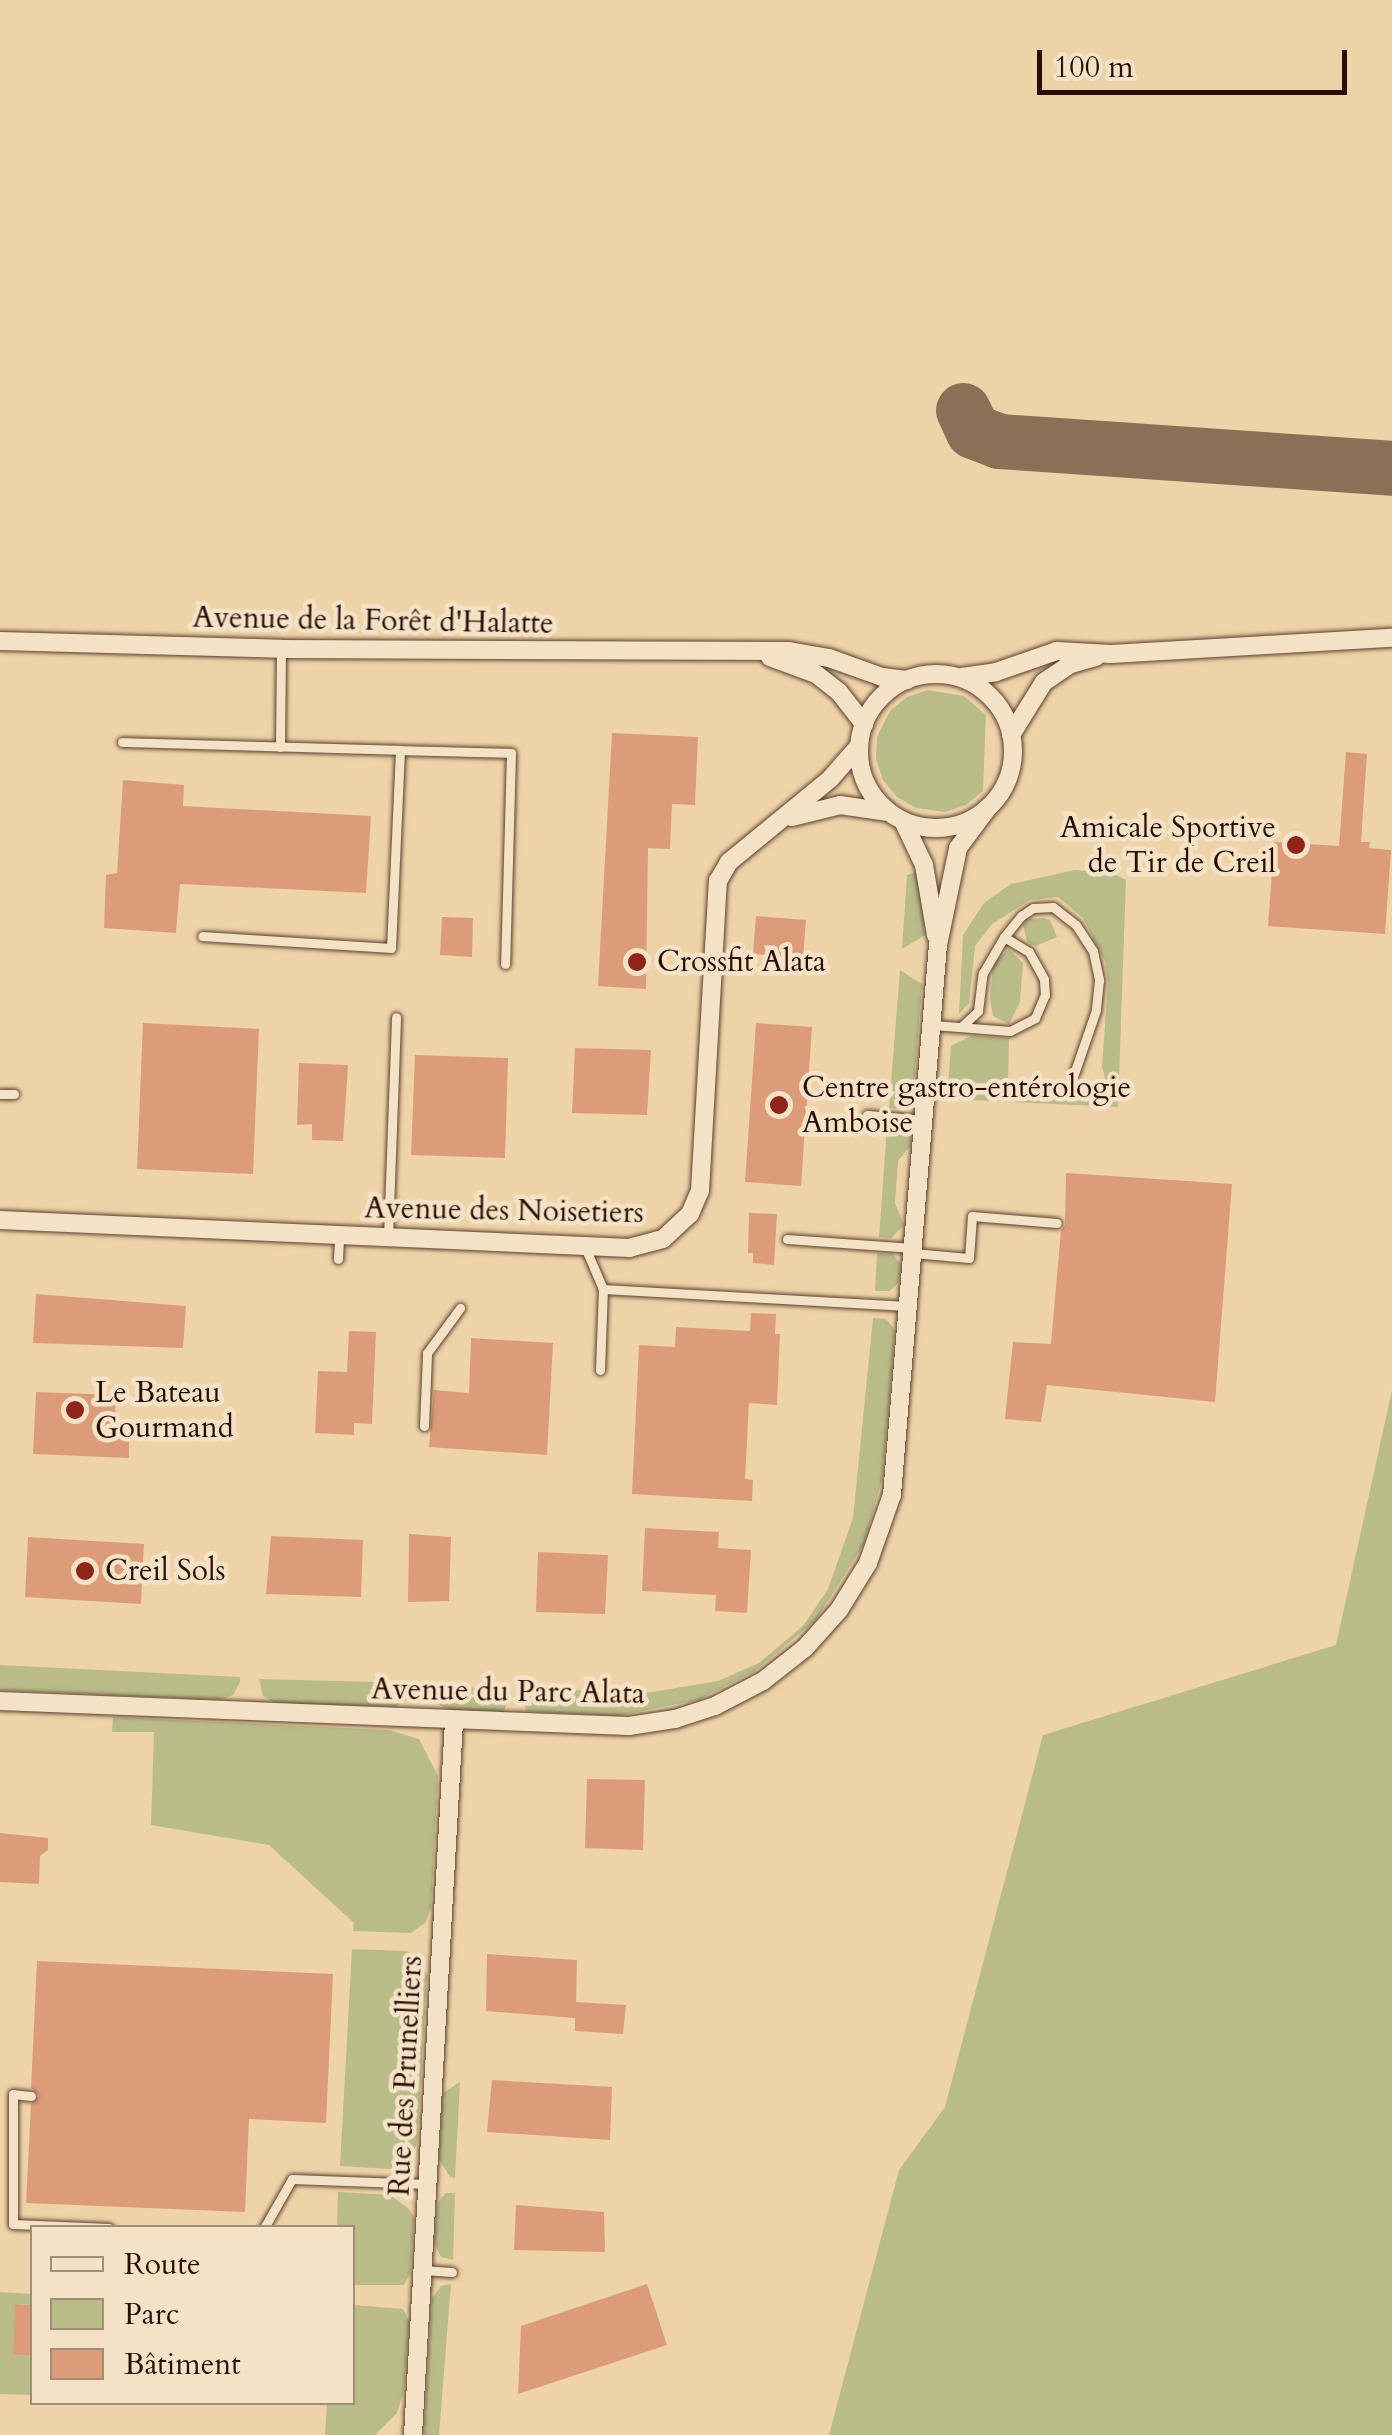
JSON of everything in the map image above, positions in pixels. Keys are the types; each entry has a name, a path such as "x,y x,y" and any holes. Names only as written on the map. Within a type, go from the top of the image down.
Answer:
{"street":[{"path":"1111,654 1071,664 1053,674 1029,700 1011,734 1010,771 986,809 947,828 896,817 864,780 859,746 864,724 884,694 907,680 932,674 958,677 996,672 1057,651 1111,654 1392,638"},
{"name":"Avenue de la Forêt d'Halatte","path":"0,642 803,652 872,674 907,680"},
{"name":"Avenue de la Forêt d'Halatte","path":"745,653 780,659 816,674 839,692 864,724"},
{"path":"958,677 996,702 1011,734"},
{"name":"Avenue des Noisetiers","path":"0,1220 584,1246 652,1244 674,1233 697,1203 718,882 729,862 782,821 859,746"},
{"name":"Avenue des Noisetiers","path":"782,821 840,805 896,817"},
{"name":"Avenue du Parc Alata","path":"0,1700 596,1727 675,1719 730,1699 762,1682 805,1648 850,1594 884,1528 896,1462 938,946 958,848 986,809"},
{"name":"Avenue du Parc Alata","path":"896,817 924,865 938,946"},
{"name":"Rue des Prunelliers","path":"412,2435 454,1721"}],"lane":[{"path":"280,747 281,648"},
{"path":"122,742 511,753 504,964"},
{"path":"202,936 391,948 400,750"},
{"path":"961,1026 978,1011 983,974 1004,936 1021,916 1034,908 1053,907 1076,925 1094,951 1098,980 1096,1010 1074,1074"},
{"path":"931,1025 1010,1032 1023,1026 1041,1008 1044,979 1038,964 1029,952 1004,936"},
{"path":"388,1237 396,1017"},
{"path":"0,1094 14,1094"},
{"path":"867,1115 922,1120"},
{"path":"787,1239 969,1258 972,1216 1057,1223"},
{"path":"338,1259 339,1235"},
{"path":"584,1246 603,1289 600,1370"},
{"path":"603,1289 908,1306"},
{"path":"424,1426 427,1353 460,1308"},
{"path":"31,2096 13,2094 13,2224 37,2225"},
{"path":"266,2225 292,2178 427,2184"},
{"path":"422,2270 452,2272"}],"green space":[{"path":"928,690 964,696 986,715 983,791 966,805 945,812 916,808 897,797 883,780 876,759 877,737 890,711 907,697"},
{"path":"1075,870 1112,873 1126,880 1118,1107 947,1099 951,1046 971,1036 1009,1038 1008,1083 1079,1086 1104,1101 1111,1098 1102,1067 1108,982 1105,961 1083,918 1058,897 1030,900 992,924 975,946 969,1003 959,1014 963,935 984,903 1011,884"},
{"path":"918,872 925,935 902,949 907,875"},
{"path":"1029,919 1050,920 1057,937 1036,946 1027,942 1023,924"},
{"path":"1009,949 1023,963 1020,1002 1009,1024 993,1016 990,998 993,964"},
{"path":"900,970 922,984 913,1097 899,1109 889,1108"},
{"path":"887,1127 904,1130 911,1137 911,1145 898,1161 895,1203 904,1225 891,1238 879,1237"},
{"path":"877,1253 893,1254 901,1265 898,1283 890,1291 875,1291"},
{"path":"873,1318 886,1319 895,1330 882,1479 864,1544 816,1620 755,1671 698,1700 617,1716 526,1711 522,1688 646,1693 718,1681 759,1663 803,1626 828,1589 853,1518"},
{"path":"1392,1390 1392,2435 829,2435 899,2170 945,2107 1043,1735 1336,1645"},
{"path":"0,1665 240,1677 240,1682 233,1695 220,1700 0,1690"},
{"path":"259,1679 416,1683 407,1700 395,1707 275,1703 263,1696"},
{"path":"432,1686 509,1689 508,1701 503,1712 449,1710 439,1705"},
{"path":"113,1717 389,1730 419,1739 438,1776 431,1907 426,1922 411,1933 353,1931 354,1923 269,1845 151,1825 154,1732 112,1732"},
{"path":"352,1949 407,1951 421,1961 427,1976 417,2144 408,2159 390,2169 340,2166"},
{"path":"460,2082 455,2178 450,2177 439,2159 443,2093"},
{"path":"338,2192 390,2195 409,2209 414,2217 410,2274 404,2285 355,2285 355,2225 337,2225"},
{"path":"446,2193 455,2193 453,2260 441,2257 434,2242 438,2202"},
{"path":"451,2284 439,2435 424,2435 432,2298 441,2286"},
{"path":"0,2292 30,2294 30,2305 16,2304 13,2355 30,2356 30,2395 0,2394"},
{"path":"355,2305 403,2309 409,2321 404,2390 397,2413 375,2435 325,2435 327,2405 355,2405"}],"building":[{"path":"612,733 698,737 695,805 672,804 670,849 648,848 646,989 598,986"},
{"name":"Amicale Sportive de Tir de Creil","path":"1346,752 1367,754 1361,842 1370,842 1369,848 1391,850 1385,934 1268,926 1274,842 1339,846"},
{"path":"123,780 184,785 183,806 371,816 366,893 180,884 176,933 104,928 106,875 117,873"},
{"path":"756,916 806,920 803,958 753,954"},
{"path":"442,917 473,918 472,957 440,955"},
{"path":"143,1023 259,1029 253,1174 137,1169"},
{"name":"Centre gastro-entérologie Amboise","path":"756,1023 812,1027 801,1186 745,1182"},
{"path":"575,1048 651,1050 647,1115 572,1113"},
{"path":"415,1055 508,1058 505,1158 411,1155"},
{"path":"299,1063 348,1065 343,1141 312,1140 312,1124 297,1125"},
{"path":"1066,1173 1232,1184 1215,1402 1047,1385 1041,1422 1005,1419 1013,1342 1051,1344 1061,1230 1065,1225"},
{"path":"749,1213 777,1214 774,1265 753,1263 753,1253 748,1253"},
{"path":"36,1294 186,1306 183,1348 33,1343"},
{"path":"751,1313 776,1314 775,1334 780,1334 777,1405 749,1403 745,1479 753,1480 752,1501 632,1494 639,1345 675,1347 676,1327 750,1331"},
{"path":"349,1331 376,1332 372,1424 354,1423 354,1435 315,1433 318,1371 347,1372"},
{"path":"471,1338 553,1343 547,1455 429,1447 434,1390 469,1393"},
{"name":"Le Bateau Gourmand","path":"36,1392 116,1395 115,1425 129,1427 129,1458 33,1454"},
{"path":"645,1528 719,1532 718,1548 751,1550 747,1613 715,1611 716,1595 642,1591"},
{"path":"409,1534 451,1537 449,1601 408,1602"},
{"path":"271,1536 363,1540 361,1597 266,1594"},
{"name":"Creil Sols","path":"28,1537 144,1544 141,1604 25,1597"},
{"path":"538,1552 608,1555 605,1614 536,1612"},
{"path":"587,1779 645,1780 643,1850 585,1848"},
{"path":"0,1833 48,1838 48,1850 40,1856 39,1884 0,1882"},
{"path":"487,1954 577,1960 576,2002 626,2005 623,2034 575,2031 575,2018 486,2011"},
{"path":"37,1961 333,1974 326,2123 249,2119 245,2212 26,2203 31,2104 39,2096 31,2088"},
{"path":"492,2080 612,2087 610,2140 487,2132"},
{"path":"516,2205 604,2212 605,2252 514,2250"},
{"path":"647,2284 667,2345 518,2394 521,2326"},
{"path":"15,2304 30,2305 30,2356 13,2355"}],"taxiway":[{"path":"963,410 973,431 999,441 1392,468"}],"place":[{"name":"Amicale Sportive de Tir de Creil","path":"1296,845"},
{"name":"Crossfit Alata","path":"637,962"},
{"name":"Centre gastro-entérologie Amboise","path":"779,1105"},
{"name":"Le Bateau Gourmand","path":"75,1410"},
{"name":"Creil Sols","path":"85,1571"}]}
